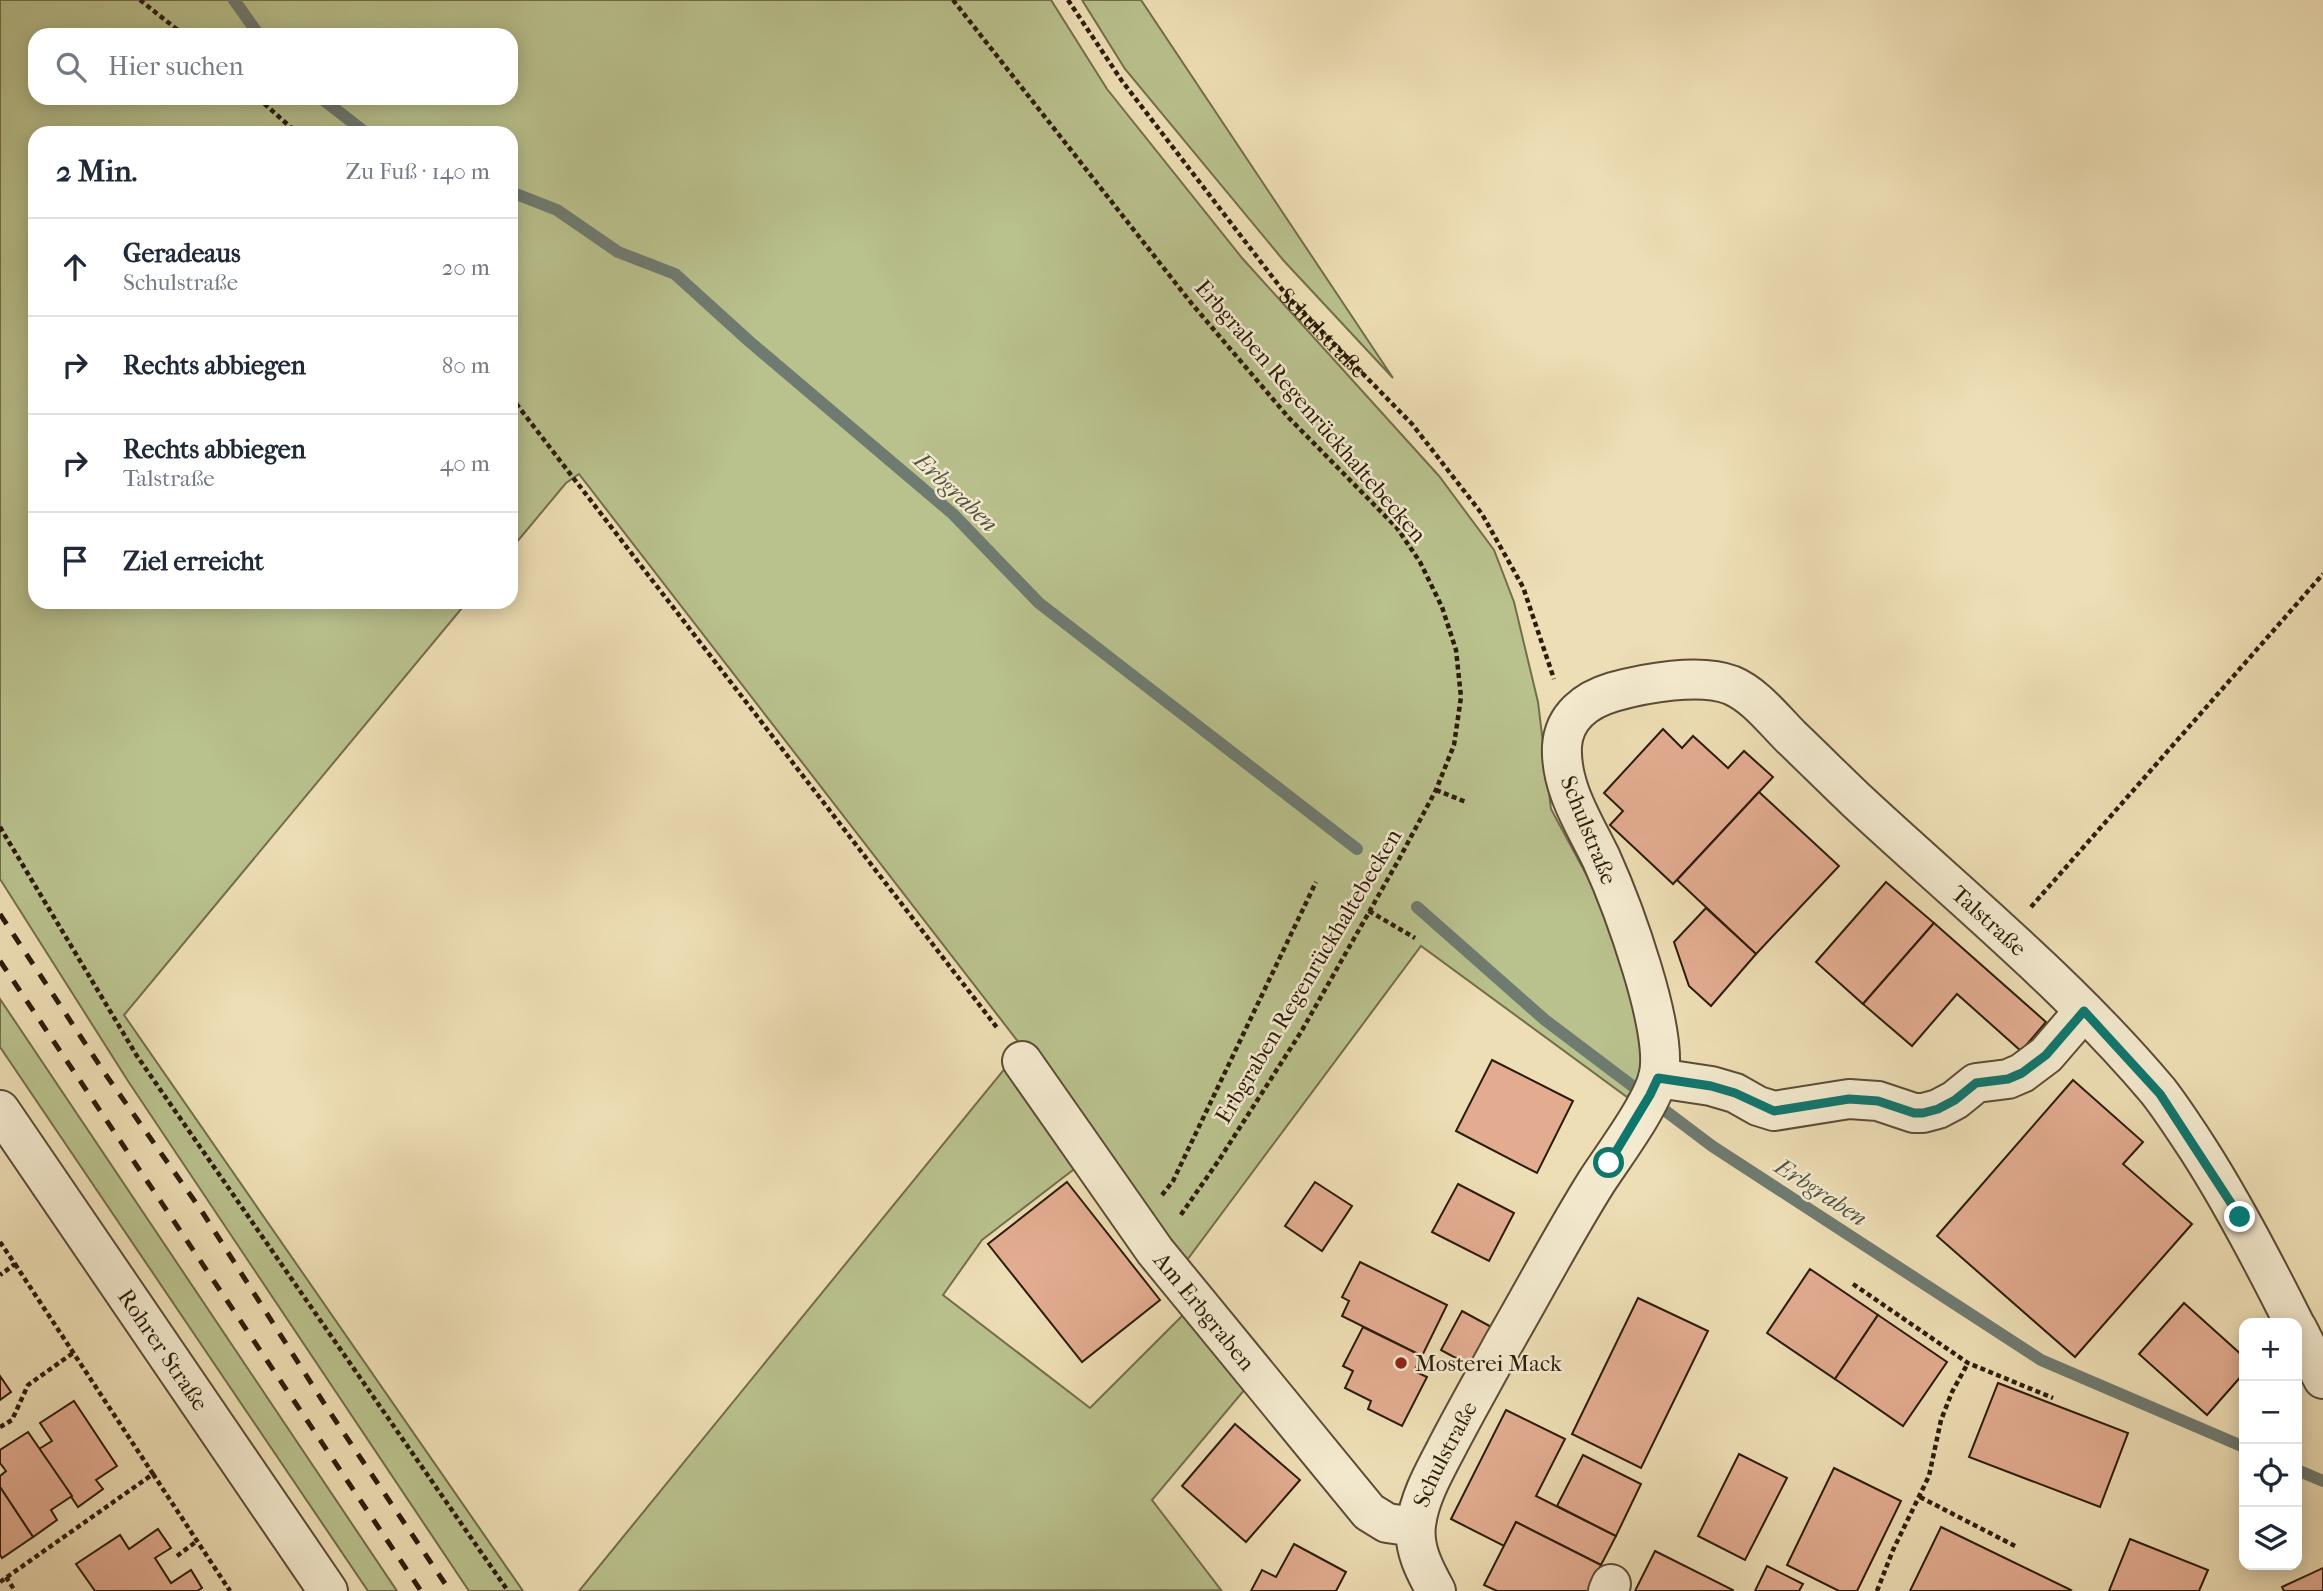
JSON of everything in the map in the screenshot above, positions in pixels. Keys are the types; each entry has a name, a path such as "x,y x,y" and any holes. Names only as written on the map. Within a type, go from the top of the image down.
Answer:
{"street":[{"name":"Talstraße","path":"1576,712 1593,700 1613,692 1656,683 1712,680 1748,695 1823,769 2084,1011 2160,1094 2240,1217 2292,1318"},
{"name":"Schulstraße","path":"1436,1591 1424,1571 1417,1549 1416,1527 1431,1479 1470,1403 1658,1078 1658,1038 1640,959 1602,861 1569,792 1562,745 1567,726 1576,712"},
{"path":"1658,1078 1711,1086 1735,1093 1774,1111 1849,1099 1878,1101 1914,1113 1923,1113 1955,1100 1976,1083 2008,1079 2022,1073 2046,1055 2084,1011"},
{"name":"Am Erbgraben","path":"1022,1060 1147,1239 1369,1512 1387,1522 1416,1527"},
{"name":"Rohrer Straße","path":"0,1110 328,1591"},
{"name":"Talstraße","path":"2302,1338 2323,1379"}],"path":[{"path":"140,0 175,28"},
{"name":"Erbgraben Regenrückhaltebecken","path":"953,0 1192,304 1289,418 1397,528 1420,562 1442,607 1456,650 1461,697 1454,745 1436,790 1301,1032 1219,1160 1147,1239"},
{"name":"Schulstraße","path":"1068,0 1122,81 1287,296 1412,424 1482,514 1523,587 1555,680 1576,712"},
{"path":"266,105 288,126"},
{"path":"518,406 1022,1060"},
{"path":"2005,937 2323,574"},
{"path":"1436,790 1466,802"},
{"path":"0,827 137,1056 508,1591"},
{"path":"1147,1239 1172,1181 1316,881"},
{"path":"1369,911 1415,937"},
{"path":"0,1242 230,1591"},
{"path":"0,1275 15,1264"},
{"path":"1853,1284 1968,1363 2053,1398"},
{"path":"0,1427 12,1420 28,1385 73,1353"},
{"path":"1877,1591 1893,1550 1929,1476 1941,1420 1968,1363"},
{"path":"0,1582 153,1474"},
{"path":"1920,1497 2015,1546"},
{"path":"177,1556 197,1541"},
{"path":"6,1577 15,1591"}],"green space":[{"path":"0,0 1051,0 1107,89 1242,258 1439,476 1494,550 1514,602 1538,702 1551,809 1607,913 1638,983 1644,1073 1627,1097 1421,946 1187,1260 579,474 566,483 518,541 518,126 28,126 28,609 461,609 124,1015 523,1591 469,1591 128,1081 0,879"},
{"path":"1082,0 1141,0 1393,378 1284,261 1125,69"},
{"path":"0,999 397,1591 368,1591 0,1047"},
{"path":"1006,1067 1082,1163 982,1240 943,1295 1090,1408 1192,1306 1256,1376 1152,1500 1221,1590 579,1591"}],"building":[{"path":"1663,729 1682,748 1693,736 1728,768 1744,751 1773,777 1673,884 1610,825 1623,811 1604,793"},
{"path":"1759,792 1839,866 1756,954 1677,880"},
{"path":"1886,882 1934,923 1863,1004 1816,962"},
{"path":"1706,908 1756,954 1711,1006 1689,986 1674,942"},
{"path":"1934,923 2046,1022 2021,1051 1957,994 1912,1046 1863,1004"},
{"path":"1492,1060 1573,1101 1537,1173 1456,1131"},
{"path":"2073,1080 2143,1142 2123,1164 2192,1224 2075,1357 1937,1236"},
{"path":"1067,1182 1160,1300 1082,1362 988,1244"},
{"path":"1315,1182 1352,1206 1322,1251 1285,1226"},
{"path":"1458,1184 1514,1213 1489,1261 1432,1232"},
{"path":"1360,1262 1447,1305 1422,1356 1342,1316 1349,1301 1342,1297"},
{"path":"1810,1269 1878,1315 1835,1379 1767,1333"},
{"path":"1638,1298 1708,1331 1641,1468 1572,1434"},
{"path":"2184,1303 2239,1352 2239,1379 2207,1415 2139,1354"},
{"path":"1462,1311 1495,1329 1474,1368 1441,1350"},
{"path":"1878,1315 1947,1362 1903,1426 1835,1379"},
{"path":"1363,1327 1422,1356 1414,1371 1427,1377 1402,1426 1368,1409 1371,1401 1345,1388 1353,1371 1343,1366"},
{"path":"0,1376 11,1392 0,1400"},
{"path":"1998,1383 2128,1433 2100,1507 1969,1457"},
{"path":"74,1401 117,1466 96,1480 103,1489 78,1507 39,1449 52,1441 40,1423"},
{"path":"1506,1410 1565,1439 1536,1496 1616,1536 1601,1565 1516,1522 1504,1546 1451,1519"},
{"path":"1235,1424 1300,1480 1246,1542 1182,1486"},
{"path":"28,1432 72,1496 51,1510 57,1520 33,1537 0,1487 0,1476 6,1471 0,1463 0,1450"},
{"path":"1739,1454 1787,1478 1745,1560 1698,1536"},
{"path":"1583,1455 1641,1484 1616,1536 1557,1506"},
{"path":"1834,1468 1901,1501 1857,1591 1839,1591 1787,1565"},
{"path":"0,1487 33,1537 2,1558 0,1555"},
{"path":"1516,1522 1601,1565 1588,1591 1497,1591 1484,1585"},
{"path":"1941,1527 2071,1590 1910,1591"},
{"path":"158,1529 171,1548 155,1558 171,1583 191,1570 202,1588 197,1591 95,1591 76,1564 120,1535 129,1549"},
{"path":"2130,1539 2208,1570 2199,1591 2109,1591"},
{"path":"1294,1544 1346,1572 1336,1591 1251,1591 1262,1570 1276,1577"},
{"path":"1655,1551 1733,1590 1733,1591 1635,1591"},
{"path":"1767,1566 1803,1584 1799,1591 1755,1591"},
{"path":"2323,1568 2323,1591 2284,1591 2282,1587"}],"waterway":[{"name":"Erbgraben","path":"234,0 254,28"},
{"name":"Erbgraben","path":"330,105 357,126"},
{"name":"Erbgraben","path":"518,195 557,210 618,252 675,274 750,342 953,514 1039,603 1357,849"},
{"name":"Erbgraben","path":"1417,907 1545,1020 1712,1146 2041,1360 2239,1445"},
{"name":"Erbgraben","path":"2302,1472 2323,1481"}],"railway":[{"path":"0,914 106,1075 201,1210 327,1408 450,1591"},
{"path":"0,961 421,1591"}],"place":[{"name":"Mosterei Mack","path":"1401,1363"}],"route":[{"path":"1609,1163 1658,1078 1711,1086 1735,1093 1758,1106 1774,1111 1849,1099 1878,1101 1914,1113 1923,1113 1955,1100 1976,1083 2008,1079 2022,1073 2046,1055 2084,1011 2160,1094 2240,1217"}]}
